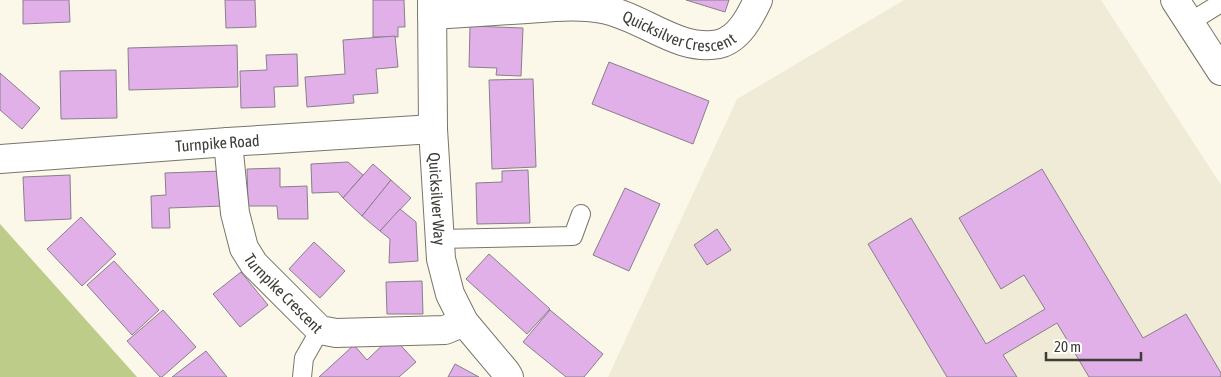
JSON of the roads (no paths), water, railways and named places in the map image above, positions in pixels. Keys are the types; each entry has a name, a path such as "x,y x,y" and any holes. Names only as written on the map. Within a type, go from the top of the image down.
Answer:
{"street":[{"name":"Quicksilver Crescent","path":"432,7 587,7 608,10 681,41 703,45 720,44 735,36 749,19 758,0"},
{"path":"1175,0 1221,70"},
{"name":"Quicksilver Way","path":"432,7 433,129 439,239 445,279 464,322 509,377"},
{"name":"Turnpike Road","path":"0,158 433,129"},
{"name":"Turnpike Crescent","path":"228,142 235,213 244,248 254,264 320,330 336,333 444,330 464,322"}],"lane":[{"path":"1190,22 1221,2"},
{"path":"439,239 573,236 580,214"},
{"path":"302,377 304,358 320,330"}]}
